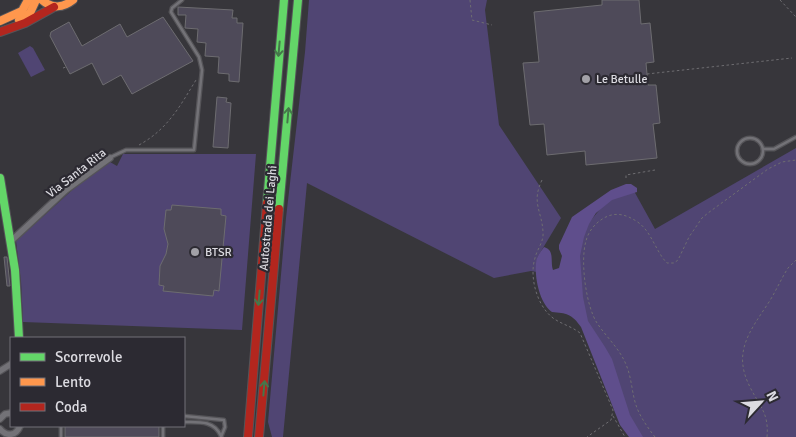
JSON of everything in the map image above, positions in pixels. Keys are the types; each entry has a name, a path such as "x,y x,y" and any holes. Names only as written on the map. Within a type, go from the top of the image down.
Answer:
{"main road":[{"path":"0,21 22,11 28,0"},
{"path":"0,27 23,19 30,14 36,0"},
{"path":"42,0 49,6 54,7"},
{"path":"0,32 25,23 54,7 67,5 73,0"},
{"name":"Autostrada dei Laghi","path":"248,437 284,0"},
{"name":"Autostrada dei Laghi","path":"259,437 298,0"},
{"path":"0,178 11,240 17,292 18,337"}],"street":[{"name":"Via Santa Rita","path":"11,240 66,190 110,158"},
{"path":"0,419 10,412"},
{"path":"0,429 3,433 10,436 19,427"}],"lane":[{"path":"182,0 172,8 171,12 199,57 202,70"},
{"name":"Via Santa Rita","path":"110,158 126,150 194,150 202,70"},
{"path":"763,149 774,149 796,137"},
{"path":"749,138 760,142 763,149 762,156 754,164 743,161 738,153 740,143 749,138"},
{"path":"185,416 220,418 224,420 226,427 221,437"},
{"path":"185,422 209,424 216,428 221,437"}],"path":[{"path":"470,0 472,20 492,25"},
{"path":"780,0 796,17"},
{"path":"647,74 792,58"},
{"path":"126,150 154,137 167,124 186,99 202,70"},
{"path":"655,437 636,407 627,367 623,359 592,313 584,260 586,240 590,232 599,221 611,214 628,216 641,224 661,257 668,263 674,263 678,260 689,237 702,218 772,167 782,162 796,160"},
{"path":"626,178 628,174 654,170"},
{"path":"542,180 537,191 537,205 544,234 535,258 533,272 535,286 544,310 553,318 580,333 613,410 613,416 625,437"},
{"path":"767,437 768,421 745,376 742,355 745,342 752,328 788,268 796,260"},
{"path":"587,437 611,420 613,416"}],"shaded area":[{"path":"309,0 487,0 485,10 499,125 561,218 537,258 537,272 531,271 494,278 307,183 283,437 272,437 268,422 286,218"},
{"path":"30,46 45,70 31,77 18,53"},
{"path":"796,148 796,437 641,437 588,326 574,286 583,230 610,197 634,191 655,229"},
{"path":"123,154 256,154 242,330 23,322 21,281 16,241 80,183 110,162 117,166"},
{"path":"631,184 637,188 637,192 612,200 596,213 584,237 580,256 583,297 588,321 612,359 630,415 643,437 629,437 620,425 581,327 572,317 552,312 547,308 540,295 536,272 537,258 544,247 551,253 553,270 559,268 562,256 559,245 572,217 611,190"}],"building":[{"name":"Le Betulle","path":"602,0 639,0 641,24 650,23 654,62 646,63 648,85 656,85 660,123 653,124 657,158 586,165 585,151 547,155 544,124 530,125 523,63 539,62 534,12 602,5"},
{"path":"178,7 233,10 232,18 237,18 237,23 243,23 239,82 229,81 229,74 218,73 219,57 205,56 206,43 197,42 198,29 185,28 186,15 178,15"},
{"path":"163,17 193,61 132,94 121,75 103,85 92,63 70,74 50,36 51,32 69,22 82,46 120,24 127,37"},
{"path":"217,97 227,98 226,102 231,103 228,148 213,147"},
{"name":"BTSR","path":"172,205 221,209 221,215 226,216 219,291 214,290 213,296 163,291 164,286 159,285 160,266 166,254 168,244 164,229 166,210 171,210"},
{"path":"4,257 7,257 10,286 7,286"},
{"path":"65,427 159,427 159,437 65,437"}],"traffic: fast":[{"path":"267,203 284,0"},
{"path":"279,209 298,0"},
{"path":"0,178 15,270 19,337"}],"traffic: slow":[{"path":"0,21 22,11 28,0"},
{"path":"19,20 30,13 36,0"},
{"path":"42,0 54,6 65,5 73,0"}],"traffic: jam":[{"path":"0,32 25,23 54,7"},
{"path":"248,437 267,203"},
{"path":"259,437 279,209"}],"place":[{"name":"Le Betulle","path":"586,79"},
{"name":"BTSR","path":"195,252"}]}
